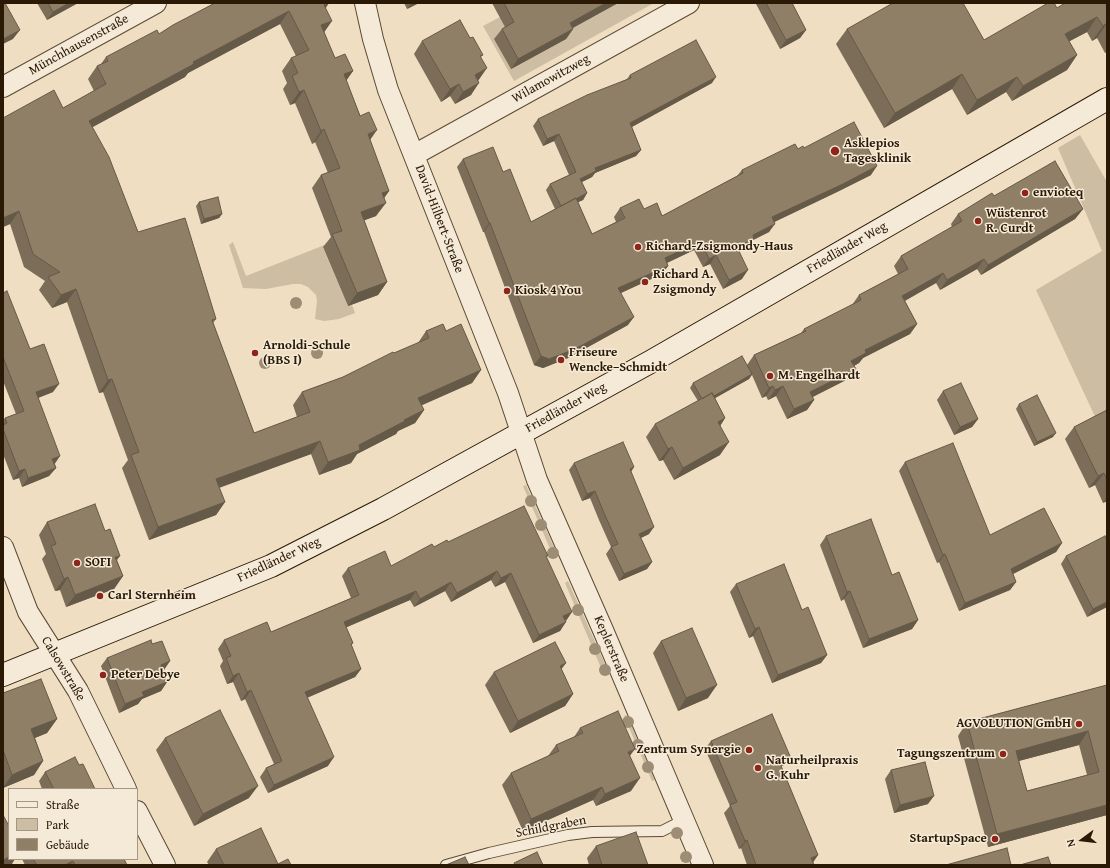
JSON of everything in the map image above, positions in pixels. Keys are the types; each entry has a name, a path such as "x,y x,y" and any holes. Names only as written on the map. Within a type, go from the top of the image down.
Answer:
{"street":[{"name":"Münchhausenstraße","path":"3,87 156,3"},
{"name":"David-Hilbert-Straße","path":"365,3 373,39 388,90 508,393 521,433"},
{"name":"Wilamowitzweg","path":"414,155 689,3"},
{"name":"Friedländer Weg","path":"3,675 271,566 383,509 659,357 1107,98"},
{"name":"Keplerstraße","path":"521,433 537,480 703,865"},
{"name":"Calsowstraße","path":"3,547 28,612 78,691 126,788"},
{"path":"138,813 165,865"}],"lane":[{"name":"Schildgraben","path":"446,865 489,853 568,835 592,832 662,831 684,820"}],"green space":[{"path":"526,3 654,3 514,81 483,26"},
{"path":"1080,135 1107,182 1107,419 1098,423 1036,290 1102,251 1058,148"},
{"path":"355,233 323,248 348,306 352,305 355,313 339,319 324,321 315,319 317,301 316,295 308,287 301,284 266,289 243,288 229,245 233,242 246,276"},
{"path":"526,485 558,556 554,558 523,486"},
{"path":"568,581 609,673 604,675 565,583"},
{"path":"627,715 655,780 652,781 624,716"}],"building":[{"path":"3,3 5,3 20,30 3,39"},
{"path":"48,3 69,3 53,12"},
{"path":"215,3 327,3 324,5 332,21 321,25 335,58 345,54 353,71 344,74 360,116 369,112 377,130 368,134 389,191 382,193 386,203 361,212 387,282 357,293 332,234 342,231 321,175 340,168 324,129 321,131 304,90 299,92 292,76 298,73 291,58 309,50 289,11 193,62 194,64 89,121 109,157 138,232 185,218 216,319 212,320 254,433 310,412 302,392 343,377 393,352 394,353 429,338 426,331 443,324 446,331 461,324 481,370 418,398 424,410 359,445 360,450 328,462 320,441 216,479 225,502 158,527 131,455 139,452 112,379 108,380 76,289 61,295 48,277 60,272 33,254 19,211 3,218 3,118 54,90 63,108 106,84 97,66 108,61 106,57 157,30 159,34"},
{"path":"504,3 606,3 570,23 573,29 518,59 502,29 514,22"},
{"path":"766,3 792,3 806,30 786,40"},
{"path":"893,3 963,3 984,40 1048,3 1054,3 1057,8 1065,3 1107,3 1107,23 1103,26 1097,17 1065,34 1077,55 1023,86 1017,77 977,100 962,74 895,113 847,29"},
{"path":"460,20 470,38 473,37 483,55 480,56 487,68 475,75 479,83 463,92 459,84 450,89 422,41"},
{"path":"696,40 716,77 630,123 641,150 595,168 596,171 580,179 587,193 561,206 550,184 576,172 559,134 547,139 538,119 587,95 631,78 630,75"},
{"path":"854,122 877,166 843,184 772,217 775,224 753,235 754,239 737,247 748,270 729,280 716,255 709,259 701,241 665,258 668,266 618,288 634,317 575,349 549,359 541,356 490,223 463,159 493,147 503,172 510,169 531,222 576,198 592,234 625,218 620,208 639,199 644,209 657,203 662,216 743,173 742,170 795,144 798,149 803,146 804,148"},
{"path":"1055,161 1083,209 988,265 984,259 947,280 943,273 902,296 917,324 865,350 866,353 851,361 856,369 810,392 814,400 794,409 783,386 775,390 773,386 769,388 754,355 806,331 804,329 861,300 859,295 908,269 901,256 962,221 958,214 992,193 994,196"},
{"path":"218,197 222,214 204,219 199,202"},
{"path":"7,291 30,349 44,344 59,384 36,392 60,456 52,459 56,468 28,478 25,469 19,471 3,429 3,425 7,423 5,418 24,411 3,357 3,293"},
{"path":"742,356 752,374 714,396 712,393 702,399 693,383"},
{"path":"961,383 978,419 960,427 943,391"},
{"path":"712,393 725,418 718,422 729,442 683,468 672,447 668,449 655,424"},
{"path":"1037,395 1056,433 1037,442 1019,404"},
{"path":"1107,410 1107,480 1104,473 1098,476 1074,427"},
{"path":"623,442 634,467 630,469 654,527 639,534 652,562 624,574 611,547 618,544 595,491 587,494 574,463"},
{"path":"953,443 990,535 1044,508 1062,543 1011,569 1016,582 965,603 945,554 943,555 905,462"},
{"name":"SOFI","path":"95,504 105,531 110,529 120,556 115,557 123,576 75,595 68,577 64,579 51,546 56,544 47,522"},
{"path":"524,506 548,556 546,556 572,612 563,616 566,622 539,635 511,573 501,578 497,571 457,593 451,582 420,599 416,591 344,622 353,643 351,644 361,669 305,692 334,757 274,785 266,768 282,761 251,690 247,692 239,673 233,676 226,658 231,656 224,640 267,622 271,632 359,595 348,568 385,551 391,566 432,544 434,547 447,540 448,542"},
{"path":"871,519 892,575 899,572 918,620 869,639 850,591 847,592 826,536"},
{"path":"1105,536 1107,541 1107,602 1093,609 1066,556"},
{"path":"784,564 802,610 808,607 827,655 778,675 759,627 755,629 736,584"},
{"path":"692,628 717,685 686,698 661,641"},
{"path":"151,640 152,644 162,641 170,661 161,665 167,682 142,692 144,696 125,704 107,658"},
{"path":"555,642 566,663 560,666 573,694 518,721 494,672"},
{"path":"41,679 57,719 31,729 43,761 12,775 3,750 3,693"},
{"path":"1107,685 1107,805 997,834 967,722","holes":["1088,731 1099,772 1027,791 1016,751"]},
{"path":"220,710 258,786 203,814 165,738"},
{"path":"618,711 635,749 628,752 640,778 605,794 602,787 531,819 511,773 559,751 556,745 583,733 580,728"},
{"path":"772,714 790,756 779,761 818,855 811,858 814,865 756,865 747,840 745,841 730,805 737,802 711,741"},
{"path":"75,757 79,765 83,764 95,788 53,788 45,772"},
{"path":"925,762 934,796 900,805 891,770"},
{"path":"3,815 8,824 8,858 3,860"},
{"path":"261,828 278,864 288,859 291,865 224,865 216,849"},
{"path":"636,832 648,865 602,865 596,846"},
{"path":"1007,848 1011,865 946,865"},
{"path":"537,852 543,865 515,865 514,863"},
{"path":"465,857 469,865 446,865"},
{"path":"1048,857 1051,865 1020,865"},
{"path":"34,860 124,860 127,865 75,865 73,861 65,865 37,865"}],"place":[{"name":"Asklepios Tagesklinik","path":"835,151"},
{"name":"envioteq","path":"1025,193"},
{"name":"Wüstenrot R. Curdt","path":"978,221"},
{"name":"Richard-Zsigmondy-Haus","path":"638,247"},
{"name":"Richard A. Zsigmondy","path":"645,282"},
{"name":"Kiosk 4 You","path":"507,291"},
{"name":"Arnoldi-Schule (BBS I)","path":"255,353"},
{"name":"Friseure Wencke–Schmidt","path":"561,360"},
{"name":"M. Engelhardt","path":"770,376"},
{"name":"SOFI","path":"77,563"},
{"name":"Carl Sternheim","path":"100,596"},
{"name":"Peter Debye","path":"103,675"},
{"name":"AGVOLUTION GmbH","path":"1079,724"},
{"name":"Zentrum Synergie","path":"749,750"},
{"name":"Tagungszentrum","path":"1003,754"},
{"name":"Naturheilpraxis G. Kuhr","path":"758,768"},
{"name":"StartupSpace","path":"995,839"}]}
